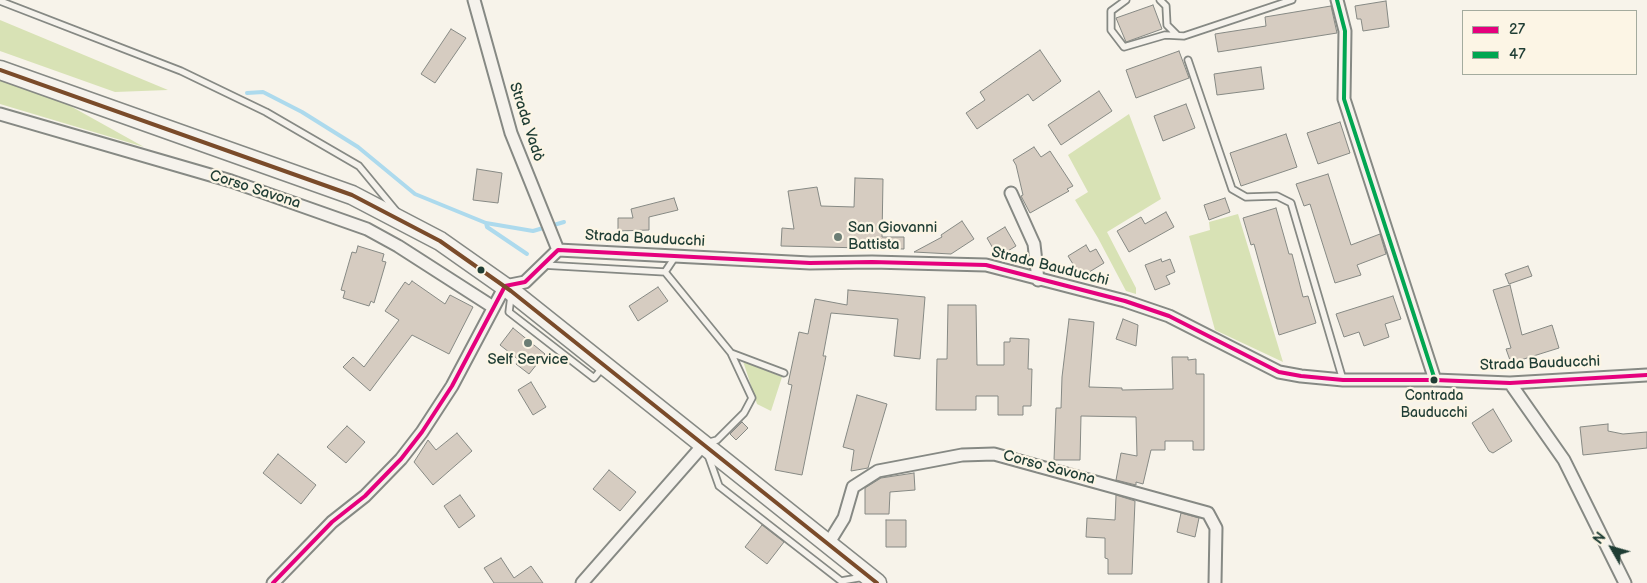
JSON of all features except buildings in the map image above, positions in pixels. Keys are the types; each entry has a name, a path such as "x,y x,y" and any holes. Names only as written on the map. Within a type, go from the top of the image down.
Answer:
{"main road":[{"name":"Corso Savona","path":"0,70 352,195 440,241 508,289 873,580"}],"street":[{"name":"Strada Vadò","path":"474,0 511,133 558,250"},
{"path":"1337,0 1346,31 1344,99 1434,380"},
{"name":"Corso Savona","path":"0,114 231,181 367,229 398,246 493,307"},
{"path":"1011,193 1034,244 1038,280"},
{"path":"273,583 332,522 364,496 401,460 452,386 493,307 508,289 525,282 558,250"},
{"name":"Strada Bauducchi","path":"558,250 810,263 872,262 986,265 1098,294 1169,316 1279,372 1344,380 1434,380 1510,383 1647,375"},
{"path":"1510,383 1564,460 1625,583"},
{"path":"582,583 704,444"},
{"name":"Corso Savona","path":"828,544 844,518 853,487 878,471 962,455 994,454 1208,513 1216,528 1215,583"}],"lane":[{"path":"1126,0 1111,11 1111,30 1124,47 1165,35 1184,36 1292,0"},
{"path":"1160,0 1166,6 1168,25 1177,35"},
{"path":"0,1 181,72 266,112 359,166 406,223"},
{"path":"1188,60 1232,189 1246,197 1277,196 1291,203 1344,380"},
{"path":"665,272 676,255"},
{"path":"542,265 665,272 731,353 752,398 744,413 717,440 704,444 719,486 842,581 873,580"},
{"path":"731,353 784,373"}],"green space":[{"path":"0,20 168,90 115,92 0,51"},
{"path":"0,79 56,98 144,147 0,104"},
{"path":"1129,114 1161,199 1107,232 1136,288 1136,294 1126,291 1075,200 1088,192 1068,155"},
{"path":"1238,214 1283,362 1215,330 1189,236 1210,230 1209,222"},
{"path":"743,361 782,377 771,411 757,404"}],"waterway":[{"path":"247,93 263,92 302,112 358,147 415,194 486,223 533,231 564,222"},
{"path":"486,223 487,227 527,254"}],"transit line":[{"name":"47","path":"1337,0 1345,31 1344,99 1435,380"},
{"path":"0,70 352,195 440,241 511,291 877,583"},
{"name":"27","path":"273,583 332,522 365,496 401,459 422,432 452,386 505,286 525,282 558,250 810,263 872,262 986,265 1125,301 1169,316 1279,372 1301,376 1343,380 1435,380 1510,383 1647,375"}],"place":[{"name":"San Giovanni Battista","path":"838,237"},
{"name":"Self Service","path":"528,343"},
{"name":"Contrada Bauducchi","path":"1434,380"}]}
